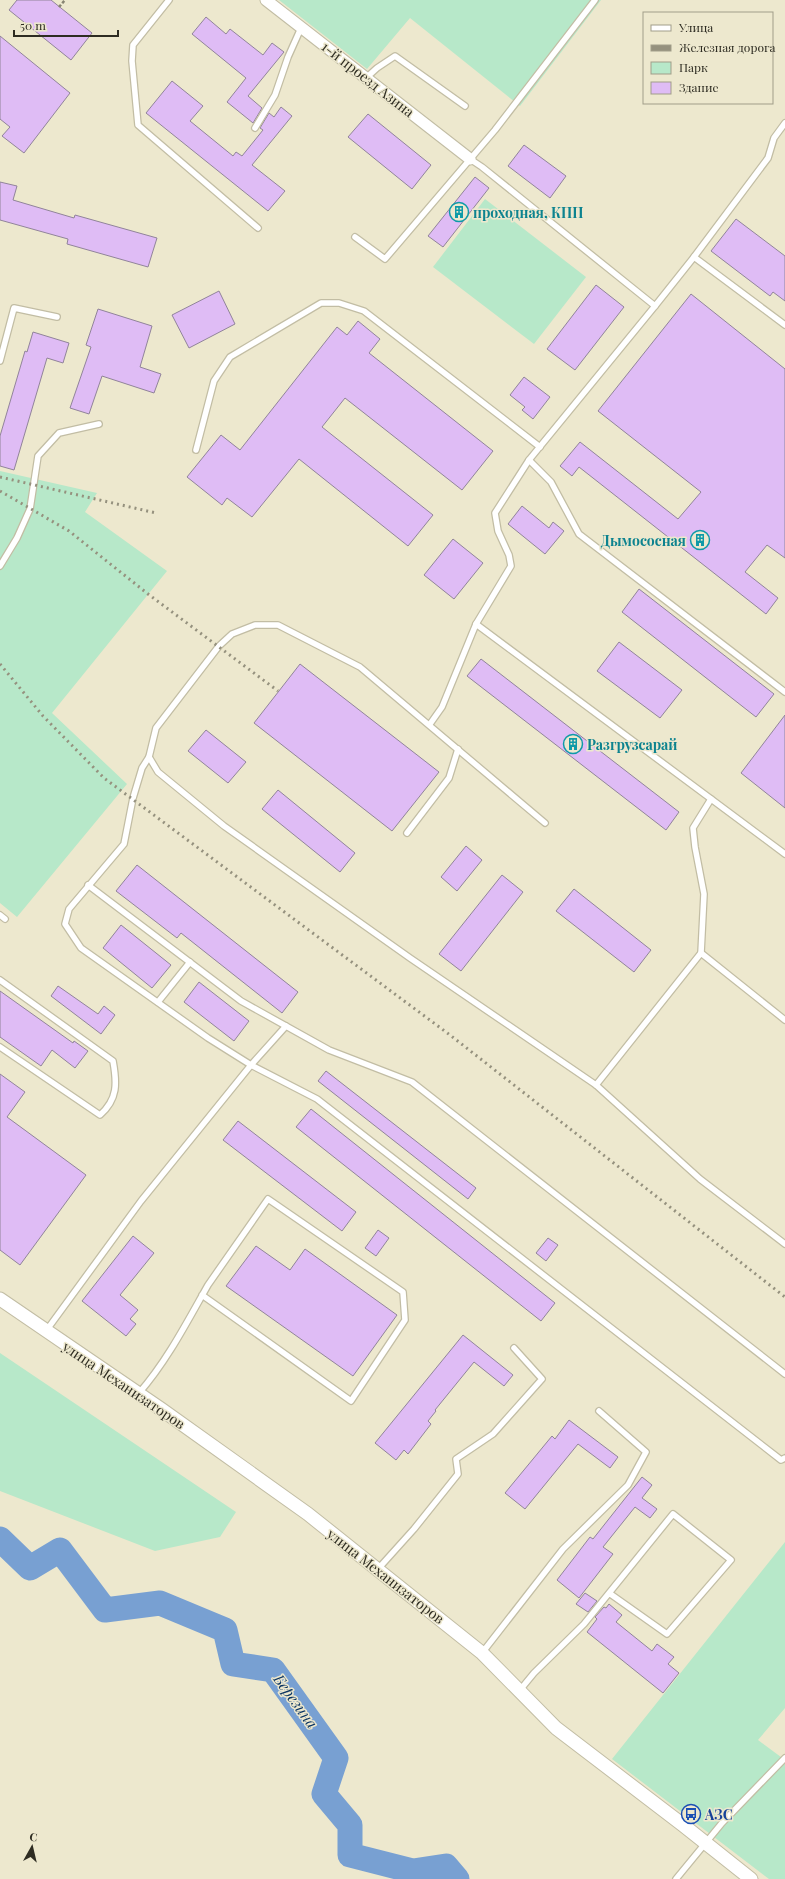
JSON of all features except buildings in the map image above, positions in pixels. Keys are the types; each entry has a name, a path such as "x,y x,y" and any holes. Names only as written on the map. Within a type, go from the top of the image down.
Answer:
{"street":[{"name":"1-й проезд Азина","path":"266,0 470,159"},
{"name":"улица Механизаторов","path":"0,1299 139,1394 308,1514 482,1653 556,1728 751,1879"}],"lane":[{"path":"169,0 133,45 132,61 138,125 258,228"},
{"path":"355,237 385,259 495,130 595,0"},
{"path":"254,128 275,95 288,57 302,28"},
{"path":"366,78 377,68 395,56 465,106"},
{"path":"430,724 442,707 476,624 511,566 509,555 498,531 496,513 529,460 694,257 768,158 774,138 785,123"},
{"path":"470,159 482,167 655,306"},
{"path":"694,257 785,324"},
{"path":"196,450 214,381 230,357 320,303 339,302 364,311 540,446"},
{"path":"0,361 14,308 56,317"},
{"path":"0,566 17,538 30,509 38,456 59,433 99,424"},
{"path":"529,460 552,482 579,534 785,692"},
{"path":"545,823 430,724 360,667 278,625 255,624 232,634 219,646 156,728 149,757 142,768 133,798 124,844 69,909 65,924 81,948 208,1038 251,1065 317,1099 781,1460 785,1458"},
{"path":"476,624 785,854"},
{"path":"407,833 449,778 458,749"},
{"path":"149,757 158,772 224,826 410,958 596,1084 700,1178 785,1244"},
{"path":"596,1084 701,953 704,894 693,828 711,799"},
{"path":"88,885 241,1001 329,1050 412,1082 785,1374"},
{"path":"701,953 785,1020"},
{"path":"158,1002 190,962"},
{"path":"0,980 113,1061 117,1083 109,1107 100,1115 0,1047"},
{"path":"45,1331 141,1201 251,1065 286,1026"},
{"path":"139,1394 150,1381 177,1340 202,1296 268,1199 403,1292 405,1320 351,1401 202,1296"},
{"path":"377,1570 414,1529 458,1474 456,1459 493,1434 542,1379 514,1348"},
{"path":"482,1653 563,1549 628,1485 646,1452 598,1411"},
{"path":"520,1690 534,1673 584,1624 609,1593 673,1514 731,1560 667,1634 609,1593"},
{"path":"676,1879 688,1867 705,1842 785,1758"}],"path":[{"path":"60,7 65,0"}],"green space":[{"path":"279,0 601,0 520,106 410,18 367,69"},
{"path":"485,199 586,277 534,344 433,267"},
{"path":"0,471 97,493 85,512 167,571 52,713 127,784 17,917 0,903"},
{"path":"0,1353 236,1512 220,1537 155,1551 0,1491"},
{"path":"785,1542 785,1708 758,1740 785,1760 785,1879 769,1879 612,1759"}],"waterway":[{"name":"Березина","path":"0,1539 30,1568 60,1550 105,1610 160,1603 225,1630 233,1664 273,1670 336,1758 324,1794 350,1825 350,1855 413,1871 446,1866 457,1879"}],"railway":[{"path":"0,477 156,513"},
{"path":"0,491 69,531 148,594 278,691"},
{"path":"0,664 43,716 104,778 450,1035 785,1297"}],"place":[{"name":"проходная, КПП","path":"459,212"},
{"name":"Дымососная","path":"700,540"},
{"name":"Разгрузсарай","path":"573,744"},
{"name":"АЗС","path":"691,1814"}]}
